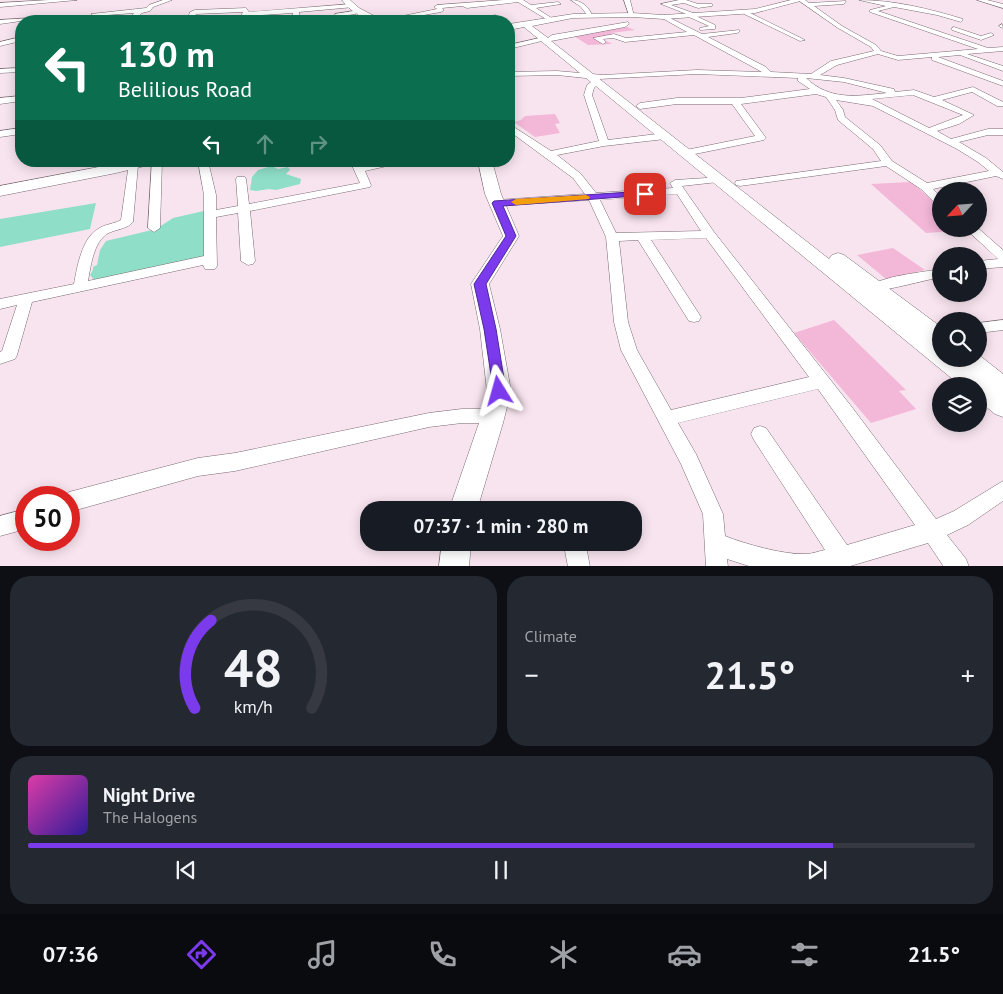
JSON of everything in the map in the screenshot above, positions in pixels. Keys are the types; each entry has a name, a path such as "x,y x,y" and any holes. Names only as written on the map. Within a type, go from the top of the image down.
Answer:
{"street":[{"path":"0,5 74,0"},
{"path":"114,15 148,10 151,6 169,0"},
{"path":"413,15 441,10 434,4 463,0"},
{"path":"437,6 463,4 468,6 518,0 551,20"},
{"path":"574,0 583,6 590,16"},
{"path":"628,0 632,15"},
{"path":"701,0 724,13"},
{"path":"862,0 938,13 961,20 944,23 999,38"},
{"path":"983,1 995,0"},
{"path":"0,11 42,1"},
{"path":"701,33 713,28 713,26 664,4 684,1 697,5 710,5"},
{"path":"983,1 1003,6"},
{"path":"517,25 590,16 693,16 744,12 803,2 844,2"},
{"path":"803,2 840,27 874,46 878,52"},
{"path":"192,15 193,12 219,14 240,10 246,10 246,14 296,11 349,3 367,15"},
{"path":"814,8 839,6 833,3"},
{"path":"528,7 558,4"},
{"path":"896,6 872,11 990,50"},
{"path":"137,15 140,11"},
{"path":"343,15 360,12"},
{"path":"744,12 802,40"},
{"path":"515,46 661,17 701,33 768,74"},
{"path":"0,22 15,21"},
{"path":"517,25 548,39 665,136 740,183 932,349"},
{"path":"603,42 596,38 614,36 626,40 737,31"},
{"path":"626,36 655,32"},
{"path":"637,34 644,38"},
{"path":"0,44 15,40"},
{"path":"515,52 525,44"},
{"path":"1000,174 982,160 897,113 868,101 848,99 817,91 801,79 818,74 831,64 878,52 898,58 1003,49"},
{"path":"960,54 1003,68"},
{"path":"930,56 1003,84"},
{"path":"831,64 844,69"},
{"path":"0,71 15,70"},
{"path":"0,81 15,72"},
{"path":"515,74 557,73 596,78 697,72 806,76 844,80 914,92 970,115 956,122 928,131"},
{"path":"645,82 667,80 659,73"},
{"path":"596,78 640,106 691,151 718,179 820,253 876,288 932,331"},
{"path":"596,78 590,87 588,95 604,143"},
{"path":"934,100 973,89 1002,104"},
{"path":"848,99 905,90"},
{"path":"640,106 677,101 734,100 817,91"},
{"path":"829,95 839,110 841,118 877,147 888,163 925,187 932,194"},
{"path":"0,101 15,100"},
{"path":"691,151 761,138 734,100"},
{"path":"987,106 1002,104"},
{"path":"515,131 577,176 593,197 612,237 621,322 629,350 689,460 712,514 717,566"},
{"path":"0,134 15,132"},
{"path":"949,142 988,132 1003,132"},
{"path":"549,154 604,143 665,136"},
{"path":"740,183 888,163"},
{"path":"0,191 107,167"},
{"path":"80,287 89,252 98,234 127,222 133,167"},
{"path":"154,228 157,167"},
{"path":"0,304 210,263 208,179 205,167"},
{"path":"210,215 366,185 358,167"},
{"path":"466,501 499,391 490,329 480,284 511,236 497,203 487,167"},
{"path":"925,187 1000,174"},
{"path":"241,179 248,261"},
{"path":"718,179 674,183 709,234 822,382 958,566"},
{"path":"497,203 679,191"},
{"path":"612,237 709,234"},
{"path":"642,236 694,317"},
{"path":"980,238 1002,262"},
{"path":"987,264 1002,262"},
{"path":"876,288 886,284 932,275"},
{"path":"0,358 9,355 26,298"},
{"path":"987,327 1003,325"},
{"path":"953,367 966,377"},
{"path":"978,367 1003,386"},
{"path":"665,419 811,383 822,382"},
{"path":"987,394 1003,407"},
{"path":"80,499 198,467 235,462 430,420 462,416 493,416"},
{"path":"760,434 842,557"},
{"path":"715,543 740,553 805,565 842,557 932,531 961,518 1003,490"},
{"path":"0,526 15,522"},
{"path":"454,566 456,551"}],"shaded area":[{"path":"627,27 635,30 611,33 618,37 603,39 612,44 588,45 574,36"},
{"path":"555,114 560,123 555,124 560,133 535,137 515,123 525,116"},
{"path":"268,167 278,169 288,167 290,170 286,174 301,179 300,184 276,190 250,190 252,177 258,170"},
{"path":"911,182 932,200 932,233 926,233 871,184"},
{"path":"96,203 90,229 0,247 0,219"},
{"path":"208,210 207,256 96,282 90,275 93,267 97,265 100,250 106,241 156,229 173,218"},
{"path":"893,248 925,270 886,279 857,255"},
{"path":"834,320 906,390 899,391 916,409 871,423 794,333"}],"slow traffic":[{"path":"516,202 586,197"}],"route":[{"path":"499,391 490,329 480,284 511,236 497,203 645,194"}]}
